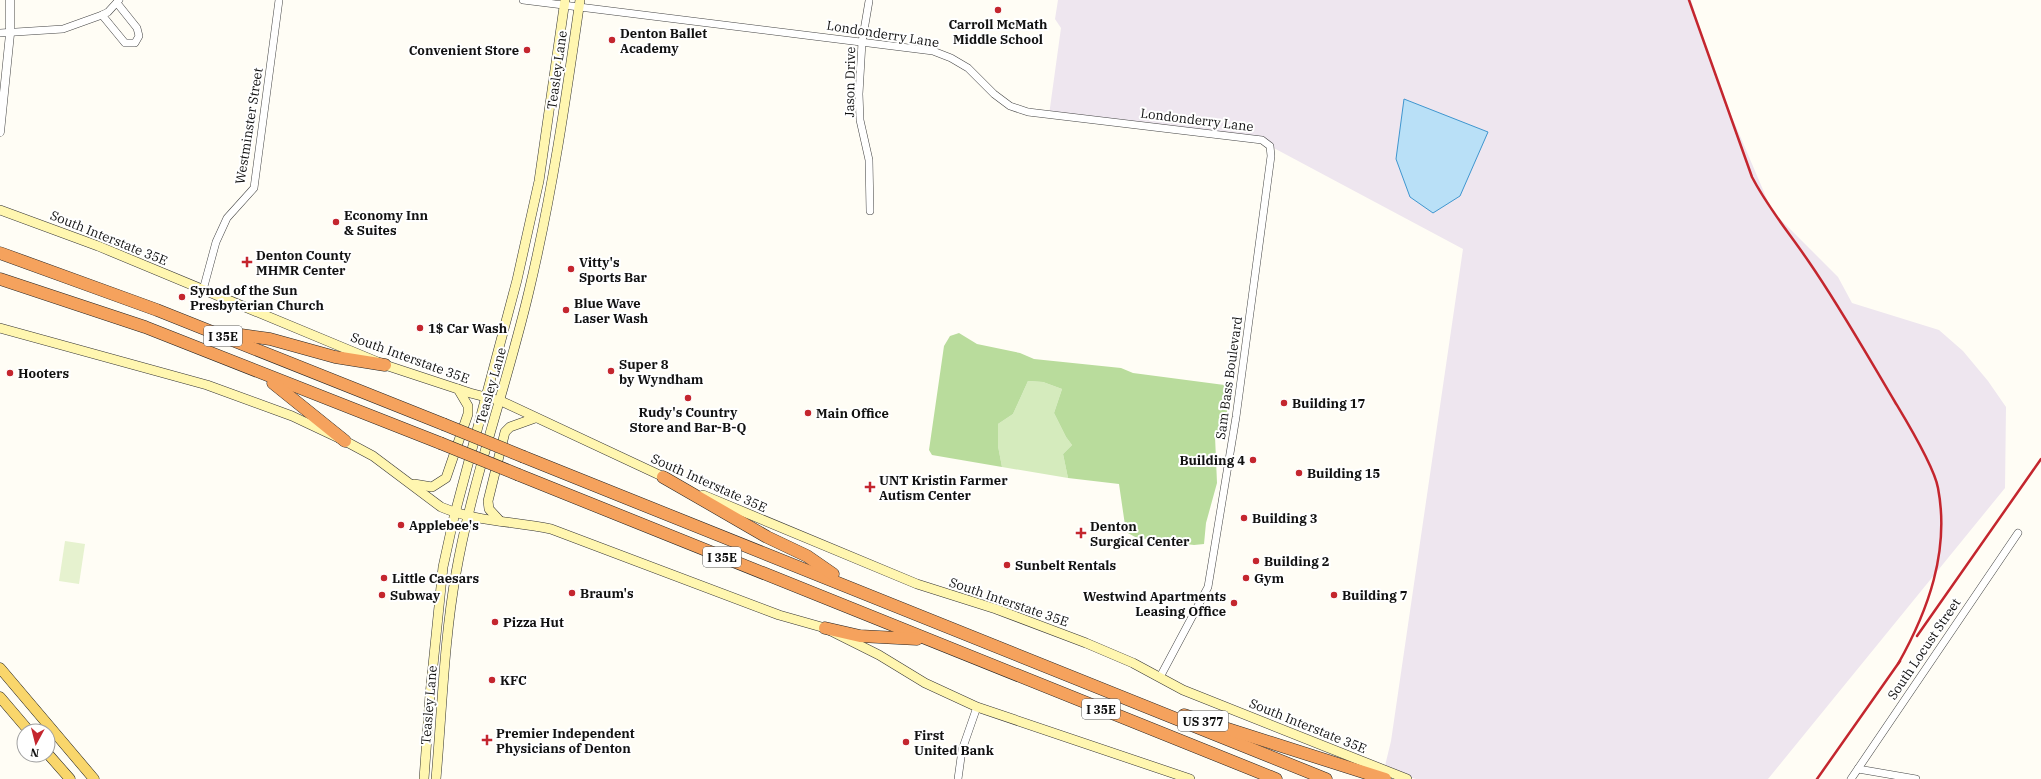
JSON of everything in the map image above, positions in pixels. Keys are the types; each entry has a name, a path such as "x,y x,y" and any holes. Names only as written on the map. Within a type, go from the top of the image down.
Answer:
{"highway":[{"name":"I 35E","path":"0,253 208,330 851,586 1138,704 1326,779"},
{"name":"I 35E","path":"0,279 145,328 440,443 1276,779"},
{"path":"208,330 270,339 336,357 385,365"},
{"path":"264,375 345,441"},
{"path":"663,477 767,537 807,556 851,586"},
{"path":"825,628 860,636 925,639"},
{"name":"US 377","path":"1138,704 1196,718 1385,779"}],"main road":[{"name":"Teasley Lane","path":"424,779 440,581 456,512 517,280 539,181 565,2"},
{"name":"Teasley Lane","path":"436,779 456,570 529,291 553,184 579,3"},
{"path":"539,181 553,184"},
{"name":"South Interstate 35E","path":"0,210 98,246 385,365 458,389 501,401 663,477 763,521 889,573 940,592 996,609 1086,643 1160,677 1190,693 1408,779"},
{"path":"0,328 207,385 292,416 373,456 441,507 486,521 500,521 551,529 772,612 825,628 879,655 926,683 977,707 1190,779"},
{"path":"408,482 421,486 432,487 446,478 468,414 468,406 458,389"},
{"path":"500,521 489,509 488,501 505,432 510,426 535,418"},
{"path":"436,632 449,633"},
{"path":"0,668 94,779"},
{"path":"0,697 22,723"},
{"path":"56,763 70,779"}],"street":[{"path":"0,132 10,34 10,0"},
{"name":"Westminster Street","path":"203,290 216,242 227,218 254,188 279,0"},
{"name":"Londonderry Lane","path":"523,0 579,3 933,52 951,58 968,68 994,94 1010,106 1028,112 1262,140 1267,144"},
{"name":"Jason Drive","path":"869,1 862,42 859,100 860,120 869,160 870,211"},
{"path":"0,33 10,34 63,29 102,15 118,2 137,28 139,36 135,43 125,43 102,15"},
{"name":"Sam Bass Boulevard","path":"1160,677 1208,587 1236,417 1272,156 1270,146 1267,144"},
{"name":"South Locust Street","path":"1850,779 2018,533"},
{"path":"958,779 962,750 977,707"},
{"path":"1858,769 1916,779"}],"shaded area":[{"path":"1058,0 1691,0 1718,84 1772,211 1838,277 1852,303 1939,330 1963,351 1988,381 2006,407 2005,488 1768,779 1416,779 1384,770 1391,741 1463,249 1270,146 1262,140 1049,115 1061,28 1055,19"}],"green space":[{"path":"959,333 977,344 1020,353 1034,359 1121,368 1133,373 1232,386 1224,428 1215,436 1217,483 1206,523 1204,544 1194,545 1137,538 1126,532 1119,484 1068,478 1063,454 1072,445 1066,437 1054,413 1062,389 1043,382 1028,381 1013,414 998,424 998,446 1002,467 932,455 929,450 944,346 950,336"},
{"path":"1028,381 1043,382 1062,389 1054,413 1066,437 1072,445 1063,454 1068,478 1002,467 998,446 998,424 1013,414"},
{"path":"65,541 85,544 79,584 59,581"}],"water":[{"path":"1404,99 1488,132 1460,196 1433,213 1410,197 1396,159"}],"railway":[{"path":"1689,0 1752,177 1772,210 1820,279 1913,432 1926,456 1938,488 1941,511 1941,535 1939,557 1934,580 1919,623 1898,664"},
{"path":"1917,636 2041,459"},
{"path":"1817,779 1900,661"}],"place":[{"name":"Carroll McMath Middle School","path":"998,10"},
{"name":"Denton Ballet Academy","path":"612,40"},
{"name":"Convenient Store","path":"527,50"},
{"name":"Economy Inn & Suites","path":"336,222"},
{"name":"Denton County MHMR Center","path":"247,262"},
{"name":"Vitty's Sports Bar","path":"571,269"},
{"name":"Synod of the Sun Presbyterian Church","path":"182,297"},
{"name":"Blue Wave Laser Wash","path":"566,310"},
{"name":"1$ Car Wash","path":"420,328"},
{"name":"Super 8 by Wyndham","path":"611,371"},
{"name":"Hooters","path":"10,373"},
{"name":"Rudy's Country Store and Bar-B-Q","path":"688,398"},
{"name":"Building 17","path":"1284,403"},
{"name":"Main Office","path":"808,413"},
{"name":"Building 4","path":"1253,460"},
{"name":"Building 15","path":"1299,473"},
{"name":"UNT Kristin Farmer Autism Center","path":"870,487"},
{"name":"Building 3","path":"1244,518"},
{"name":"Applebee's","path":"401,525"},
{"name":"Denton Surgical Center","path":"1081,533"},
{"name":"Building 2","path":"1256,561"},
{"name":"Sunbelt Rentals","path":"1007,565"},
{"name":"Little Caesars","path":"384,578"},
{"name":"Gym","path":"1246,578"},
{"name":"Braum's","path":"572,593"},
{"name":"Subway","path":"382,595"},
{"name":"Building 7","path":"1334,595"},
{"name":"Westwind Apartments Leasing Office","path":"1234,603"},
{"name":"Pizza Hut","path":"495,622"},
{"name":"KFC","path":"492,680"},
{"name":"Premier Independent Physicians of Denton","path":"487,740"},
{"name":"First United Bank","path":"906,742"}]}
